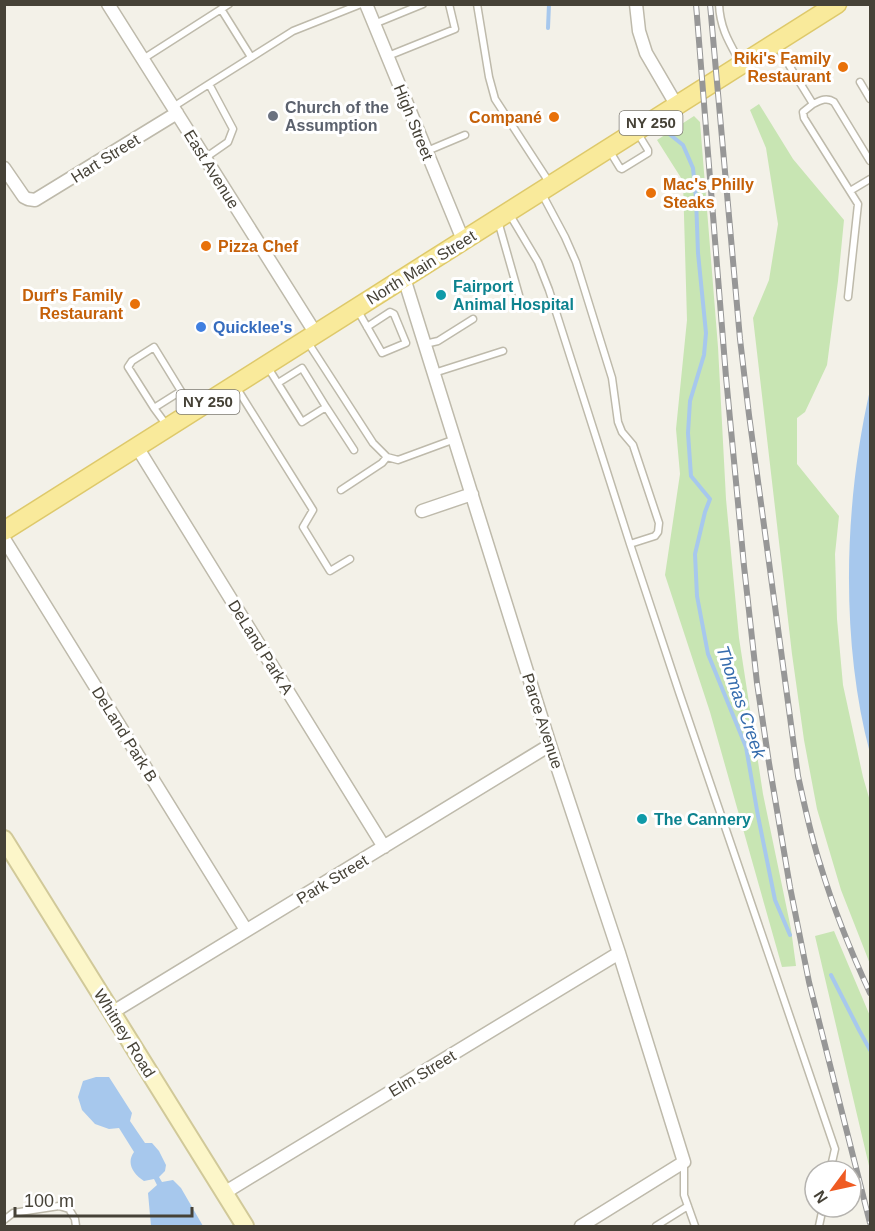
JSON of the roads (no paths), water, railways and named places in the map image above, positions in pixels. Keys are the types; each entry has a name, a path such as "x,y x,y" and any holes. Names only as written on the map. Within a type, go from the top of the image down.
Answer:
{"main road":[{"name":"North Main Street","path":"4,531 837,4"},
{"name":"Whitney Road","path":"4,839 245,1227"}],"street":[{"name":"East Avenue","path":"108,4 205,158 311,337"},
{"name":"High Street","path":"363,4 374,24 463,240"},
{"path":"636,4 639,32 646,53 655,72 677,106"},
{"name":"Hart Street","path":"4,168 24,197 31,200 39,198 175,110"},
{"name":"Parce Avenue","path":"404,278 406,326 425,344 550,745 619,953 684,1162"},
{"name":"DeLand Park A","path":"137,447 384,847"},
{"path":"422,511 472,495"},
{"name":"DeLand Park B","path":"4,538 246,930"},
{"name":"Park Street","path":"113,1012 550,745"},
{"name":"Elm Street","path":"224,1193 619,953"},
{"path":"581,1227 684,1162"}],"lane":[{"path":"143,59 229,4"},
{"path":"175,110 209,84 293,31 363,4"},
{"path":"374,24 423,4"},
{"path":"387,56 455,28 449,4"},
{"path":"477,4 495,99 546,188 576,262 612,378 621,432 633,445 658,523 658,532 655,536 630,544"},
{"path":"719,4 724,33 742,65"},
{"path":"221,9 251,57"},
{"path":"775,44 813,104"},
{"path":"860,82 870,99"},
{"path":"205,158 228,142 233,129 209,84"},
{"path":"848,297 858,204 804,118 803,112 813,104 830,99 870,156"},
{"path":"426,151 465,135"},
{"path":"850,191 870,179"},
{"path":"503,216 519,295"},
{"path":"503,216 538,262 549,290 630,544 835,1149 833,1159"},
{"path":"356,308 382,353 406,343 406,326 390,312 367,327"},
{"path":"425,344 438,341 473,319"},
{"path":"374,339 382,336"},
{"path":"311,337 373,443 387,457 398,460 455,439"},
{"path":"168,427 128,367 132,361 154,347 193,411"},
{"path":"434,373 503,351"},
{"path":"266,365 302,422 326,407"},
{"path":"278,383 302,368 354,450"},
{"path":"235,385 313,510 303,527 330,571 350,559"},
{"path":"154,408 181,391"},
{"path":"341,490 382,463 387,457"},
{"path":"684,1162 684,1195 695,1227"},
{"path":"4,1220 13,1213 58,1206 69,1209 75,1219 76,1227"},
{"path":"656,1227 688,1206"}],"water":[{"path":"870,390 870,753 860,710 854,665 849,572 855,479"},
{"path":"96,1077 109,1077 132,1113 130,1121 145,1143 152,1143 159,1151 166,1165 165,1171 159,1177 162,1182 173,1180 181,1188 203,1226 151,1226 148,1193 157,1185 154,1179 144,1181 134,1172 131,1160 134,1152 119,1128 109,1129 95,1124 82,1110 78,1097 83,1081"}],"waterway":[{"name":"Thomas Creek","path":"548,28 549,4"},
{"name":"Thomas Creek","path":"668,133 683,145 693,168 706,333 704,355 690,401 688,433 691,476 710,499 695,554 697,596 708,654 746,747 775,900 790,935"},
{"name":"Thomas Creek","path":"831,975 870,1050"}],"railway":[{"path":"696,4 726,377 757,683 790,887 809,982 870,1223"},
{"path":"710,4 740,339 798,776 817,856 843,931 870,993"}],"place":[{"name":"Riki's Family Restaurant","path":"843,67"},
{"name":"Church of the Assumption","path":"273,116"},
{"name":"Compané","path":"554,117"},
{"name":"Mac's Philly Steaks","path":"651,193"},
{"name":"Pizza Chef","path":"206,246"},
{"name":"Fairport Animal Hospital","path":"441,295"},
{"name":"Durf's Family Restaurant","path":"135,304"},
{"name":"Quicklee's","path":"201,327"},
{"name":"The Cannery","path":"642,819"}]}
